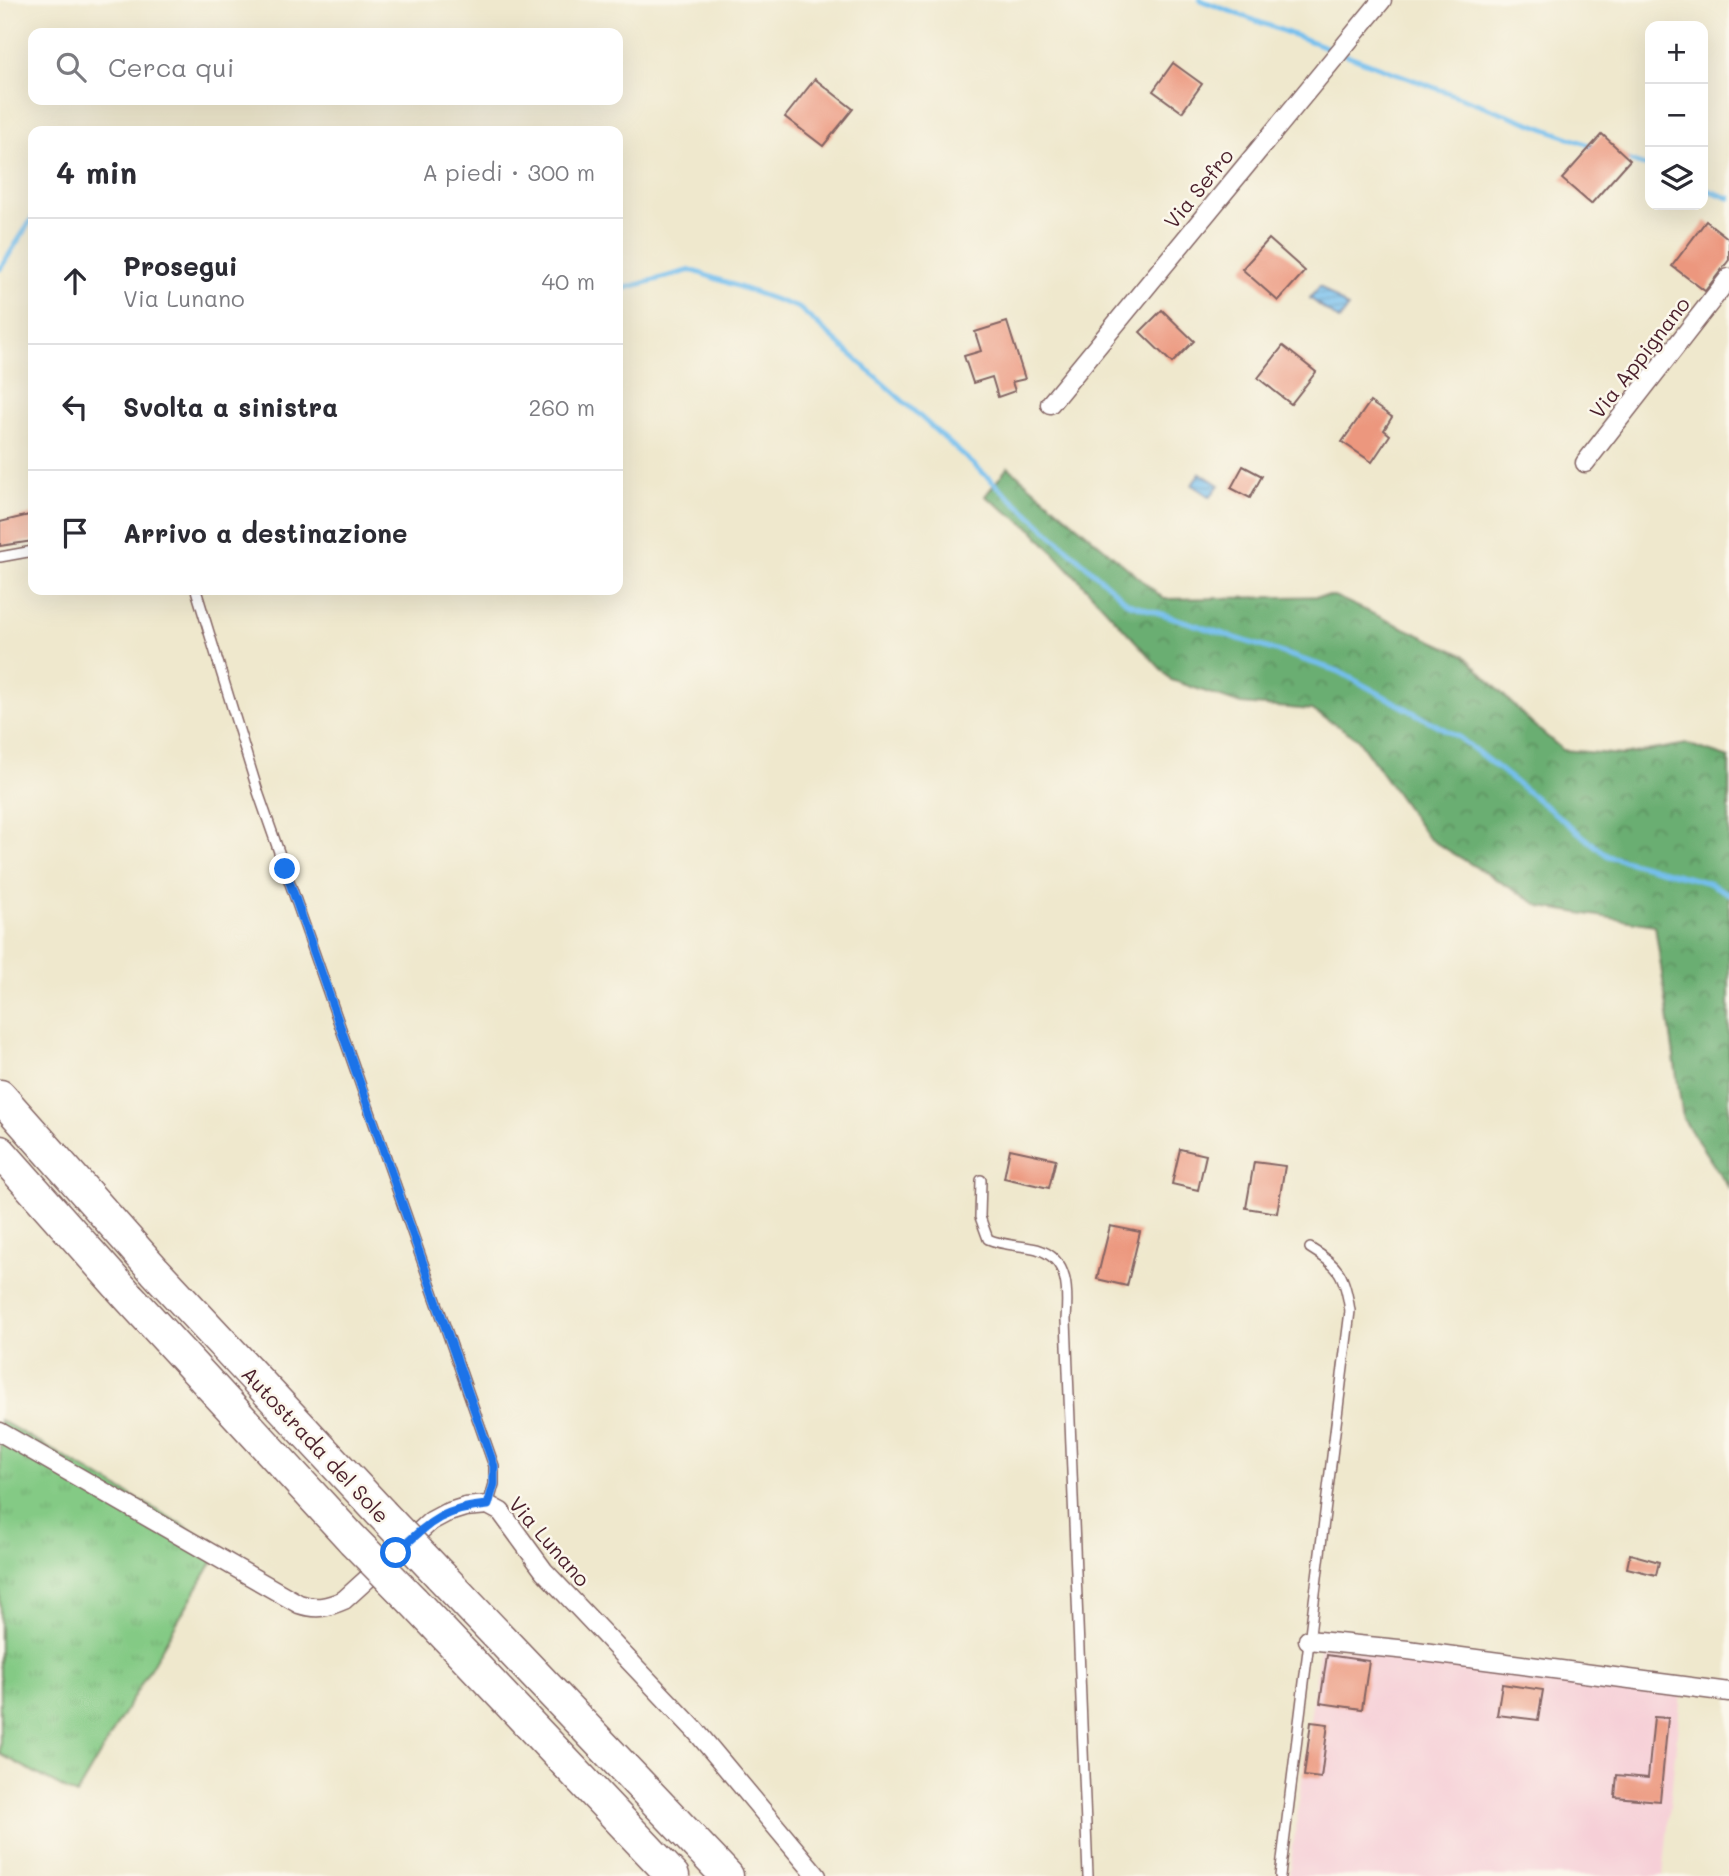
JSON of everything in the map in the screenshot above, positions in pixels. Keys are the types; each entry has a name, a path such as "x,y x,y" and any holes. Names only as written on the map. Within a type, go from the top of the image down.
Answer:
{"highway":[{"name":"Autostrada del Sole","path":"0,1096 155,1271 727,1876"},
{"name":"Autostrada del Sole","path":"0,1152 353,1540 673,1876"}],"street":[{"name":"Via Sefro","path":"1050,404 1382,0"},
{"name":"Via Appignano","path":"1585,463 1729,278"},
{"name":"Via Lunano","path":"0,1432 299,1604 313,1609 344,1600 431,1521 446,1513 465,1507 488,1505 501,1512 544,1571 695,1730 817,1876"},
{"path":"1308,1640 1408,1650 1729,1692"}],"lane":[{"path":"0,557 28,552"},
{"path":"198,595 258,792 494,1466 494,1484 488,1505"},
{"path":"981,1180 980,1217 988,1239 1000,1244 1038,1250 1051,1256 1060,1267 1068,1289 1066,1334 1088,1876"},
{"path":"1280,1876 1350,1311 1347,1287 1337,1267 1310,1248"}],"shaded area":[{"path":"1320,1646 1681,1693 1663,1876 1289,1876"}],"green space":[{"path":"1008,467 1164,599 1334,596 1464,655 1531,723 1563,750 1623,755 1687,744 1729,758 1729,1188 1683,1119 1655,925 1542,907 1428,838 1357,738 1312,710 1241,704 1171,680 1033,530 985,496"},
{"path":"0,1420 221,1547 76,1795 0,1754"}],"water":[{"path":"1320,286 1348,308 1339,320 1310,298"},
{"path":"1200,473 1219,485 1210,497 1192,485"}],"building":[{"path":"1173,63 1202,84 1182,112 1153,91"},
{"path":"815,79 853,109 823,146 785,117"},
{"path":"1602,134 1630,160 1591,204 1562,179"},
{"path":"1706,221 1729,239 1729,260 1705,291 1672,266"},
{"path":"1269,239 1305,271 1278,301 1242,269"},
{"path":"1162,310 1194,341 1172,363 1140,332"},
{"path":"1007,322 1025,379 1012,382 1015,391 998,397 992,377 973,383 964,356 981,351 975,332"},
{"path":"1283,346 1316,372 1291,404 1258,378"},
{"path":"1370,402 1392,417 1384,430 1390,435 1372,462 1342,442"},
{"path":"1243,466 1262,476 1250,498 1231,488"},
{"path":"28,515 28,542 0,546 0,522"},
{"path":"1010,1149 1056,1159 1049,1188 1004,1178"},
{"path":"1180,1149 1206,1155 1198,1190 1172,1184"},
{"path":"1254,1162 1285,1166 1277,1213 1246,1208"},
{"path":"1110,1226 1140,1232 1127,1286 1097,1279"},
{"path":"1630,1554 1659,1562 1656,1575 1627,1568"},
{"path":"1327,1655 1369,1661 1362,1709 1320,1703"},
{"path":"1502,1684 1543,1690 1538,1720 1497,1715"},
{"path":"1654,1717 1668,1718 1660,1801 1615,1797 1617,1775 1648,1778"},
{"path":"1311,1722 1328,1724 1321,1778 1304,1776"}],"waterway":[{"path":"1200,0 1334,50"},
{"path":"1344,54 1597,148"},
{"path":"1626,159 1645,166"},
{"path":"1708,190 1729,198"},
{"path":"0,269 28,225"},
{"path":"623,289 691,270 799,308 1128,603 1338,671 1460,738 1608,856 1709,883 1729,894"}],"route":[{"path":"285,869 494,1466 494,1484 488,1505 465,1507 446,1513 431,1521 396,1553"}]}
